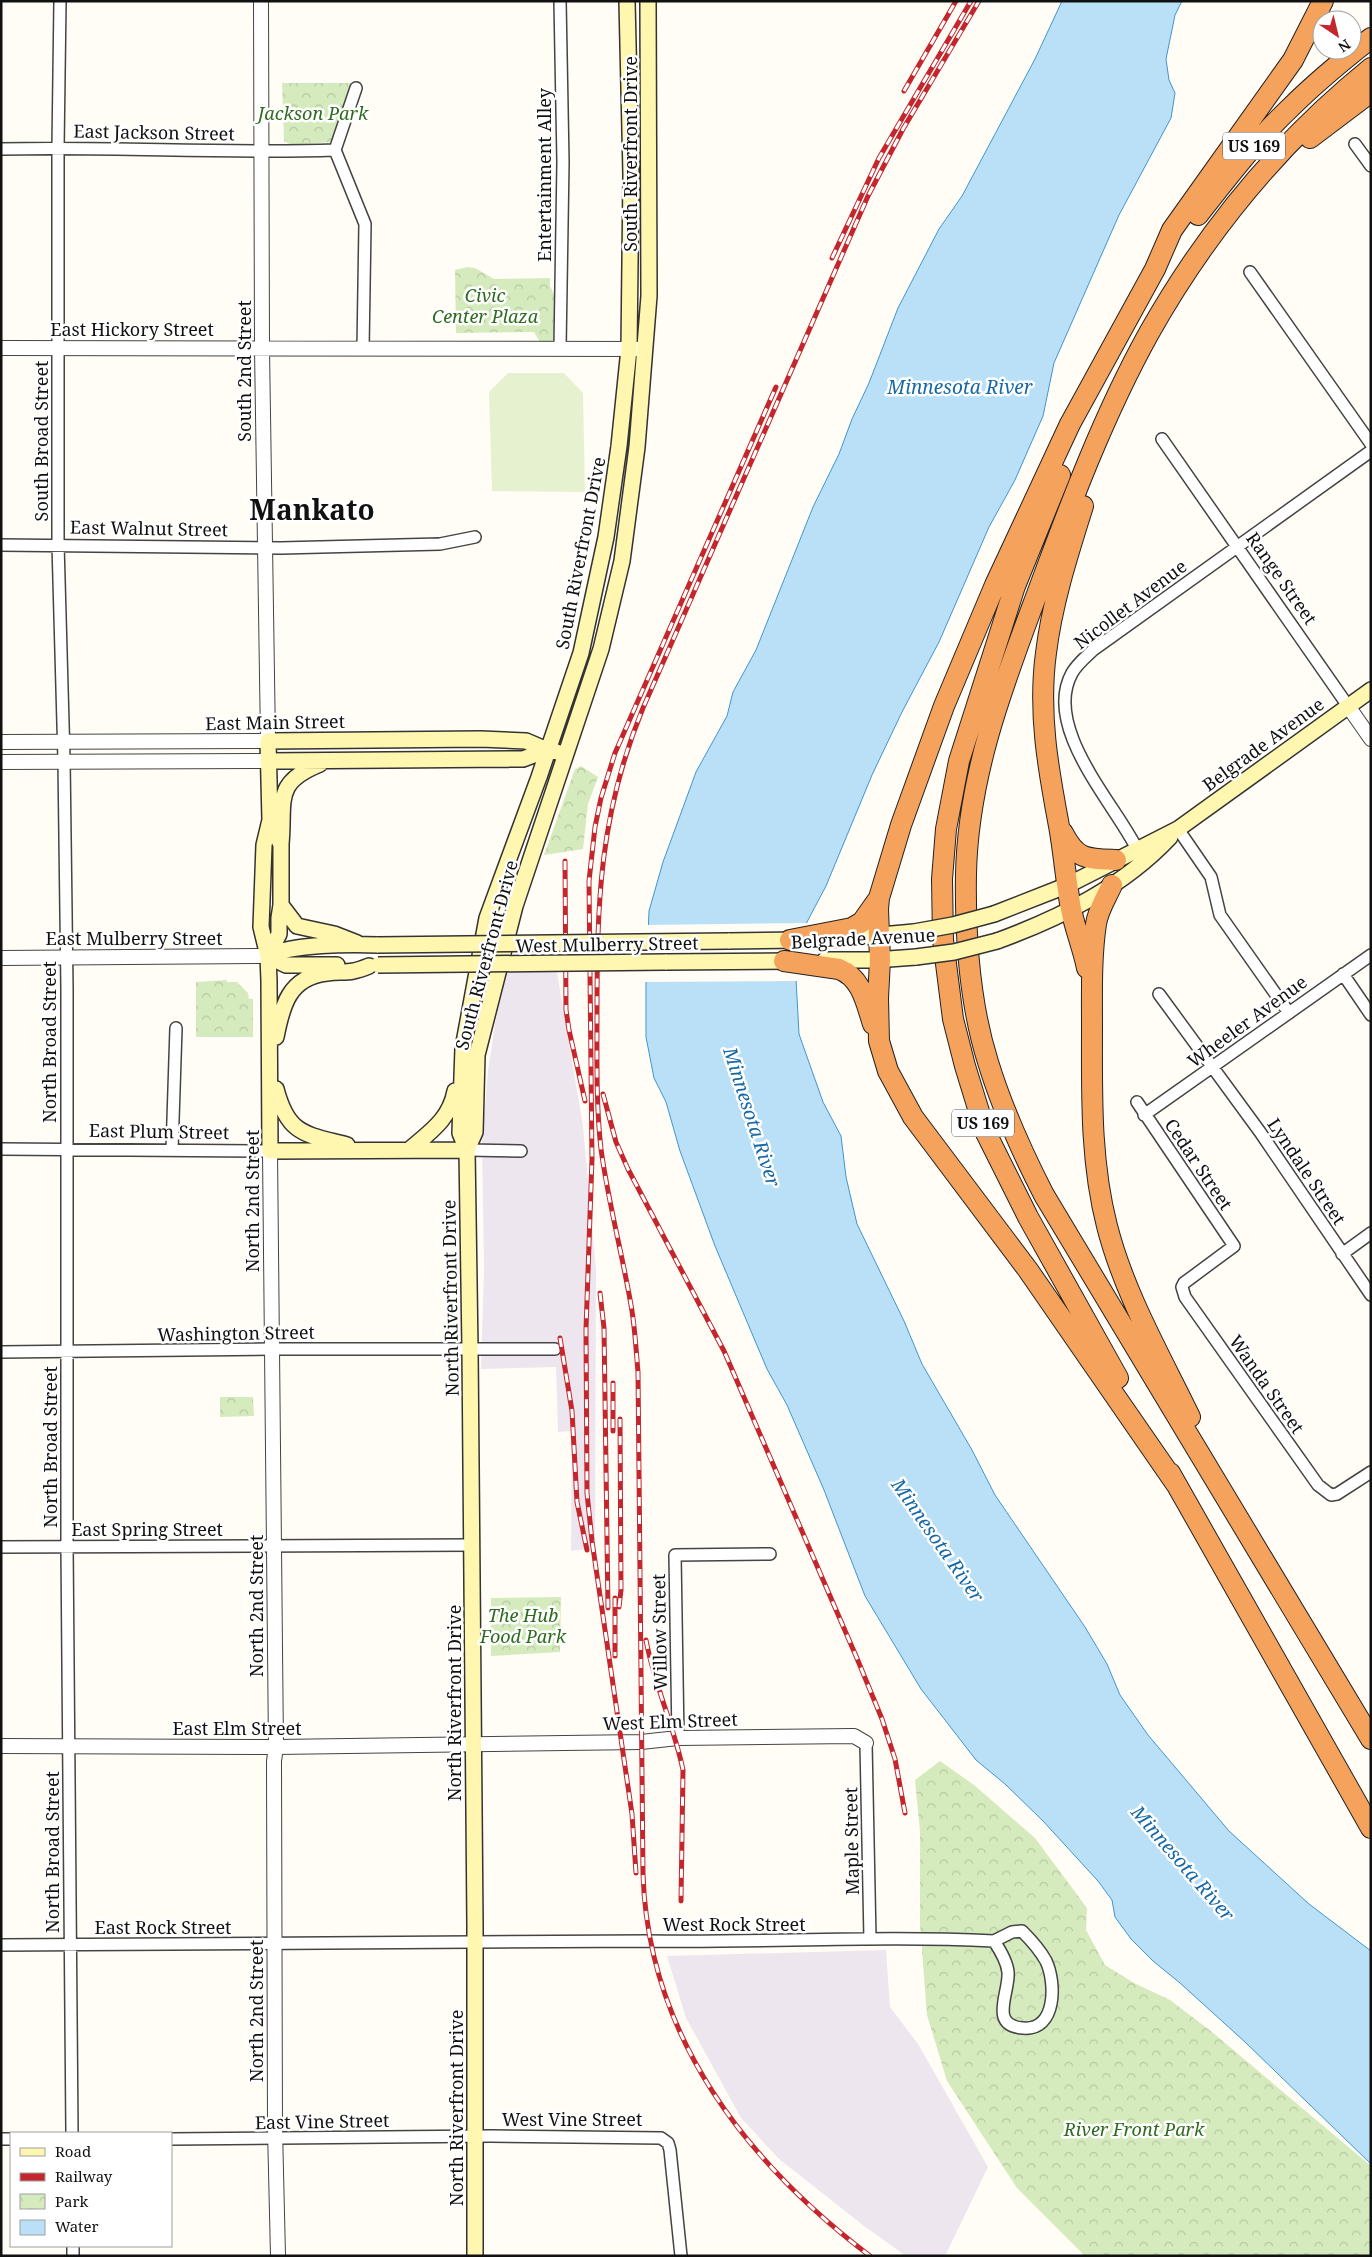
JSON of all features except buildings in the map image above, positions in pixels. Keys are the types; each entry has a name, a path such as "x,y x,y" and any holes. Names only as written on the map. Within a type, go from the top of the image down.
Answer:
{"highway":[{"path":"1155,270 1172,230 1293,60 1323,1"},
{"name":"US 169","path":"1371,38 1336,65 1289,108 1240,161 1155,270 1111,353 1015,586 959,761 946,829 942,879 943,940 952,1019 964,1066 985,1131 1028,1217 1176,1484 1371,1828"},
{"name":"US 169","path":"1371,68 1341,92 1273,159 1229,215 1173,293 1127,376 1078,483 1001,689 976,778 966,872 970,967 977,1015 987,1060 1022,1151 1044,1195 1371,1739"},
{"path":"1229,215 1290,154 1371,92"},
{"path":"790,940 841,935 862,922 879,898 902,825 944,706 995,585 1070,424 1111,353"},
{"path":"1092,992 1079,934 1071,909 1059,827 1048,775 1043,724 1046,653 1064,565 1090,487 1106,420"},
{"path":"1059,827 1071,848 1080,856 1116,860"},
{"path":"1112,885 1096,923 1092,992 1093,1145 1106,1225 1118,1262 1134,1300 1240,1522"},
{"path":"879,898 879,1041"},
{"path":"784,961 840,964 855,979 861,988 888,1071 913,1117 1028,1270 1176,1484"}],"main road":[{"name":"South Riverfront Drive","path":"467,1150 460,1133 464,1048 487,918 581,653 606,537 619,446 629,349 631,175 627,1"},
{"name":"South Riverfront Drive","path":"467,1150 475,1132 477,1055 515,906 601,649 622,562 637,447 649,296 648,1"},
{"name":"Belgrade Avenue","path":"841,935 880,936 953,925 994,914 1068,884 1178,829 1371,690"},
{"name":"East Main Street","path":"268,741 481,739 526,741 547,750 566,754"},
{"name":"North 2nd Street","path":"268,741 270,820 264,845 261,927 268,956 270,1151"},
{"path":"268,761 523,759 547,750"},
{"path":"281,845 284,795 290,781 300,772 330,760"},
{"name":"North 2nd Street","path":"268,956 279,934 281,905 281,845 270,820"},
{"name":"Belgrade Avenue","path":"840,964 916,958 954,952 997,941 1032,928 1071,909 1112,885 1154,855 1178,829"},
{"path":"281,905 297,926 334,934 361,944"},
{"name":"Belgrade Avenue","path":"728,941 790,940"},
{"name":"West Mulberry Street","path":"361,944 728,941"},
{"path":"268,956 281,950 361,944"},
{"path":"268,956 286,965 373,966"},
{"name":"Belgrade Avenue","path":"724,962 784,961"},
{"name":"West Mulberry Street","path":"373,966 724,962"},
{"path":"368,1150 310,1135 292,1124 281,1109 270,1066 283,1005 299,985 308,979 325,973 352,973 373,966"},
{"path":"409,1150 436,1128 451,1109 464,1048"},
{"name":"East Plum Street","path":"270,1151 467,1150"},
{"name":"North Riverfront Drive","path":"467,1150 472,1545 475,2256"}],"street":[{"name":"South Broad Street","path":"60,1 58,544 64,760"},
{"name":"South 2nd Street","path":"261,1 262,349 268,741"},
{"name":"Entertainment Alley","path":"560,1 563,162 560,348"},
{"path":"356,88 335,150 365,224 363,349"},
{"path":"1355,144 1371,166"},
{"name":"East Jackson Street","path":"1,148 262,153 335,150"},
{"path":"1250,272 1371,444"},
{"name":"East Hickory Street","path":"1,348 262,349"},
{"path":"262,349 646,348"},
{"name":"Range Street","path":"1162,438 1371,739"},
{"name":"Nicollet Avenue","path":"1137,849 1078,750 1070,732 1065,695 1072,674 1093,650 1371,451"},
{"name":"East Walnut Street","path":"1,545 58,544 265,548 440,544 475,537"},
{"name":"East Main Street","path":"1,742 268,741"},
{"path":"1,762 64,760 268,761"},
{"name":"North Broad Street","path":"64,760 67,1148 67,1546 72,2132"},
{"path":"1178,829 1211,877 1220,916 1289,1013"},
{"name":"Wheeler Avenue","path":"1144,1115 1371,954"},
{"name":"East Mulberry Street","path":"1,958 268,956"},
{"path":"1343,974 1371,1015"},
{"name":"Lyndale Street","path":"1159,994 1260,1132 1371,1295"},
{"path":"172,1150 176,1028"},
{"name":"Cedar Street","path":"1137,1102 1234,1246 1189,1278 1182,1287"},
{"name":"East Plum Street","path":"1,1149 270,1151"},
{"path":"467,1150 521,1151"},
{"name":"North 2nd Street","path":"270,1151 276,1746 275,2139 278,2256"},
{"path":"1342,1254 1371,1233"},
{"name":"Wanda Street","path":"1182,1287 1185,1297 1318,1485 1331,1495 1343,1492 1371,1472"},
{"name":"Washington Street","path":"1,1352 67,1353 272,1349 555,1349"},
{"name":"East Spring Street","path":"1,1547 472,1545"},
{"name":"Willow Street","path":"678,1738 675,1554 770,1554"},
{"name":"West Elm Street","path":"473,1744 641,1742 678,1738 854,1736 866,1743"},
{"name":"Maple Street","path":"866,1743 870,1939"},
{"name":"East Elm Street","path":"1,1746 473,1744"},
{"name":"West Rock Street","path":"474,1943 737,1943 870,1939 994,1941 1012,1932 1022,1931 1046,1962 1051,1978 1050,2008 1046,2019 1034,2026 1024,2028 1013,2026 1007,2021 1002,2010 1009,1983 1008,1970 994,1941"},
{"name":"East Rock Street","path":"1,1945 474,1943"},
{"name":"East Vine Street","path":"172,2139 474,2137"},
{"name":"West Vine Street","path":"474,2137 661,2138 668,2143 672,2159 681,2256"}],"shaded area":[{"path":"503,972 557,972 583,1126 596,1270 595,1548 571,1551 572,1431 558,1432 556,1367 481,1369 484,1268 482,1143 488,1071"},
{"path":"886,1950 890,2007 918,2044 988,2167 945,2256 906,2256 864,2226 779,2159 741,2118 686,2018 667,1956"}],"green space":[{"name":"Jackson Park","path":"282,83 355,83 332,142 291,145 284,141"},
{"name":"Civic Center Plaza","path":"467,267 475,268 494,279 550,278 550,286 556,298 556,338 550,342 540,342 534,332 456,333 455,270"},
{"path":"508,373 564,373 583,393 585,492 492,491 489,392"},
{"path":"581,766 598,777 588,804 583,849 544,855 575,769"},
{"path":"227,980 227,982 237,982 248,993 249,999 253,999 253,1037 196,1037 196,982"},
{"path":"220,1397 253,1397 254,1416 220,1417"},
{"name":"The Hub Food Park","path":"561,1597 560,1652 491,1656 491,1598"},
{"name":"River Front Park","path":"940,1761 974,1785 1035,1838 1087,1908 1086,1930 1105,1965 1134,1983 1170,2000 1212,2032 1371,2166 1371,2256 1085,2256 1017,2188 947,2081 927,2015 920,1925 920,1831 915,1780"}],"water":[{"name":"Minnesota River","path":"1062,1 1182,1 1175,15 1166,59 1169,80 1175,93 1171,118 1119,215 1054,363 1043,416 1015,480 989,527 939,642 902,712 872,775 826,886 807,922 795,961 799,1034 823,1102 841,1136 846,1177 857,1224 904,1321 922,1364 972,1450 995,1495 1085,1627 1107,1664 1120,1695 1148,1735 1229,1831 1309,1904 1371,1951 1371,2164 1245,2042 1153,1961 1131,1939 1115,1917 1112,1900 1098,1881 1043,1821 1005,1784 976,1760 921,1689 865,1596 824,1490 787,1405 767,1369 715,1246 680,1151 666,1102 654,1078 646,1037 649,911 663,862 696,772 727,716 733,692 756,650 813,507 839,454 898,308 939,229 962,196 1035,59"}],"pier":[{"path":"810,923 797,962 799,981 643,982 645,925"}],"railway":[{"path":"904,91 956,1"},
{"path":"832,258 879,158 971,1"},
{"path":"870,2256 825,2219 783,2179 745,2137 712,2090 684,2041 663,1989 649,1933 643,1874 638,1372 632,1313 607,1188 599,1132 597,1066 598,935 600,897 609,823 628,747 643,708 868,196 903,129 979,1"},
{"path":"636,1873 632,1814 592,1541 587,1493 586,1329 592,1159 589,881 595,827 601,798 615,753 776,387"},
{"path":"565,861 566,1010 585,1101"},
{"path":"603,1094 616,1142 628,1169 724,1351 856,1656 882,1719 895,1759 905,1813"},
{"path":"600,1293 604,1328 608,1608"},
{"path":"560,1338 572,1411 577,1502 587,1550"},
{"path":"613,1383 613,1431"},
{"path":"619,1607 621,1590 620,1419"},
{"path":"615,1598 615,1656"},
{"path":"646,1640 683,1770 681,1901"}],"district":[{"name":"Mankato","path":"312,509"}]}
